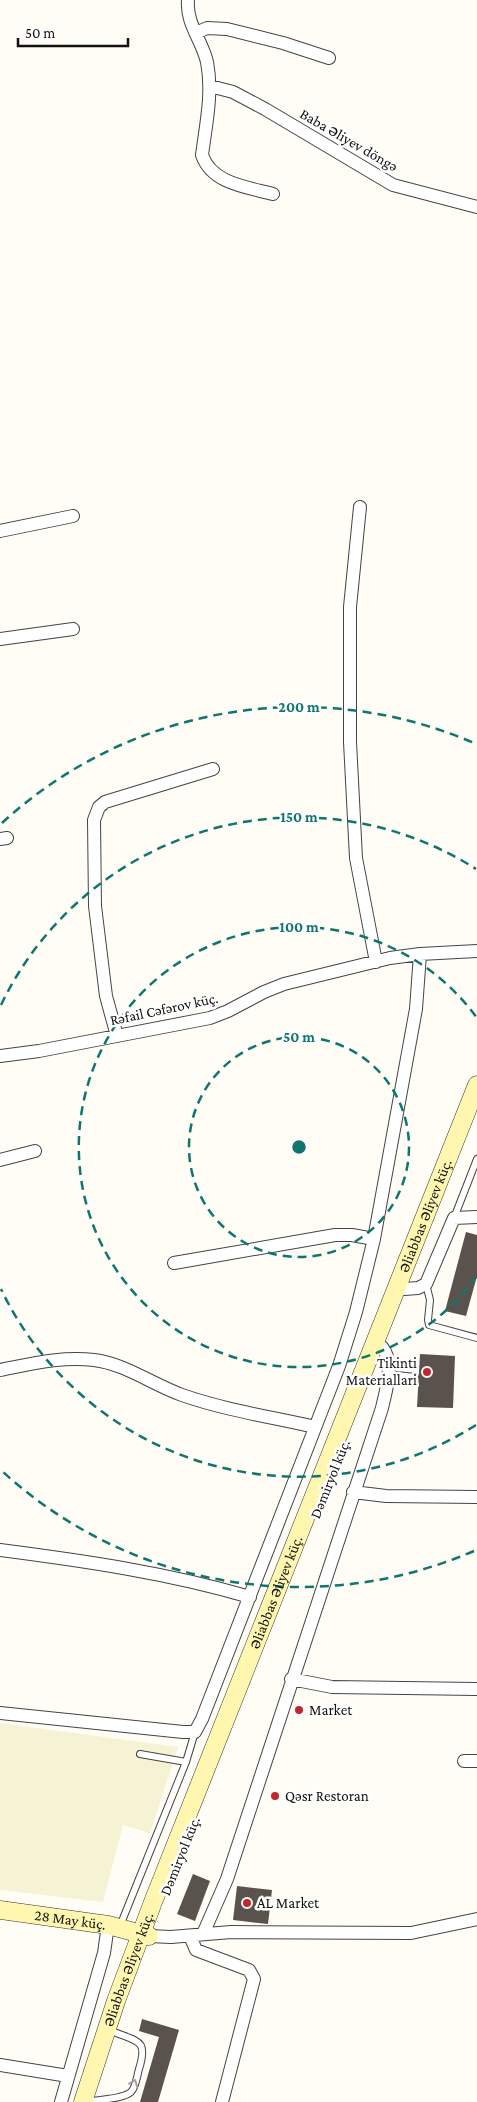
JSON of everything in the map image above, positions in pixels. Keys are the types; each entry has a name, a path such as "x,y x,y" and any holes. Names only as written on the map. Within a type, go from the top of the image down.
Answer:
{"main road":[{"name":"Əliabbas Əliyev küç.","path":"89,2102 106,2030 145,1935 477,1085"},
{"name":"Dəmiryol küç.","path":"145,1935 477,1106"},
{"name":"28 May küç.","path":"0,1910 114,1926 145,1935"},
{"path":"89,2102 145,1935"}],"street":[{"path":"188,0 189,19 202,44 207,62 210,86 202,155 206,165 214,175 227,181 273,194"},
{"path":"196,33 207,28 227,29 284,43 328,58"},
{"name":"Baba Əliyev döngə","path":"210,86 233,92 265,109 393,185 477,207"},
{"path":"360,507 350,607 350,742 356,858 376,962"},
{"path":"0,531 73,516"},
{"path":"0,639 72,629"},
{"path":"117,1036 106,996 95,906 95,813 105,802 213,768"},
{"name":"Rəfail Cəfərov küç.","path":"0,1056 39,1051 210,1018 284,984 376,962 420,954 477,952"},
{"path":"0,1713 167,1732 195,1732 202,1719 250,1597 347,1339 374,1239 416,1009 420,954"},
{"path":"0,1160 35,1151"},
{"path":"404,1289 418,1288 426,1284 454,1218 477,1217"},
{"path":"174,1263 335,1235 352,1235 374,1239"},
{"path":"222,2102 254,1979 249,1970 196,1950 196,1935 227,1879 291,1679 382,1408 388,1374 385,1351 382,1347"},
{"path":"0,1370 61,1358 97,1360 109,1363 172,1392 193,1399 315,1427"},
{"path":"353,1492 386,1496 477,1497"},
{"path":"0,1550 102,1563 204,1584 250,1597"},
{"path":"291,1679 332,1687 477,1689"},
{"path":"145,1935 171,1937 231,1932 411,1932 477,1919"},
{"path":"61,2102 104,1953 114,1926"},
{"path":"0,2065 68,2076"}],"lane":[{"path":"454,1218 477,1159"},
{"path":"426,1284 430,1300 429,1325 477,1338"},
{"path":"388,1374 415,1377"},
{"path":"114,1926 186,1762 195,1732"},
{"path":"140,1754 186,1762"},
{"path":"89,2102 124,2095 130,2092 134,2086 144,2054 142,2045 138,2041 114,2032"}],"shaded area":[{"path":"0,1723 178,1747 150,1833 123,1825 103,1902 0,1890"}],"building":[{"path":"466,1232 477,1235 477,1276 466,1316 445,1311"},
{"path":"420,1354 455,1356 453,1408 417,1407"},
{"path":"193,1874 210,1881 195,1921 177,1914"},
{"path":"237,1886 272,1890 268,1924 233,1920"},
{"path":"142,2019 179,2030 158,2102 140,2102 159,2037 139,2031"}],"place":[{"name":"Tikinti Materiallari","path":"427,1372"},
{"name":"Market","path":"299,1710"},
{"name":"Qəsr Restoran","path":"275,1796"},
{"name":"AL Market","path":"247,1903"}]}
